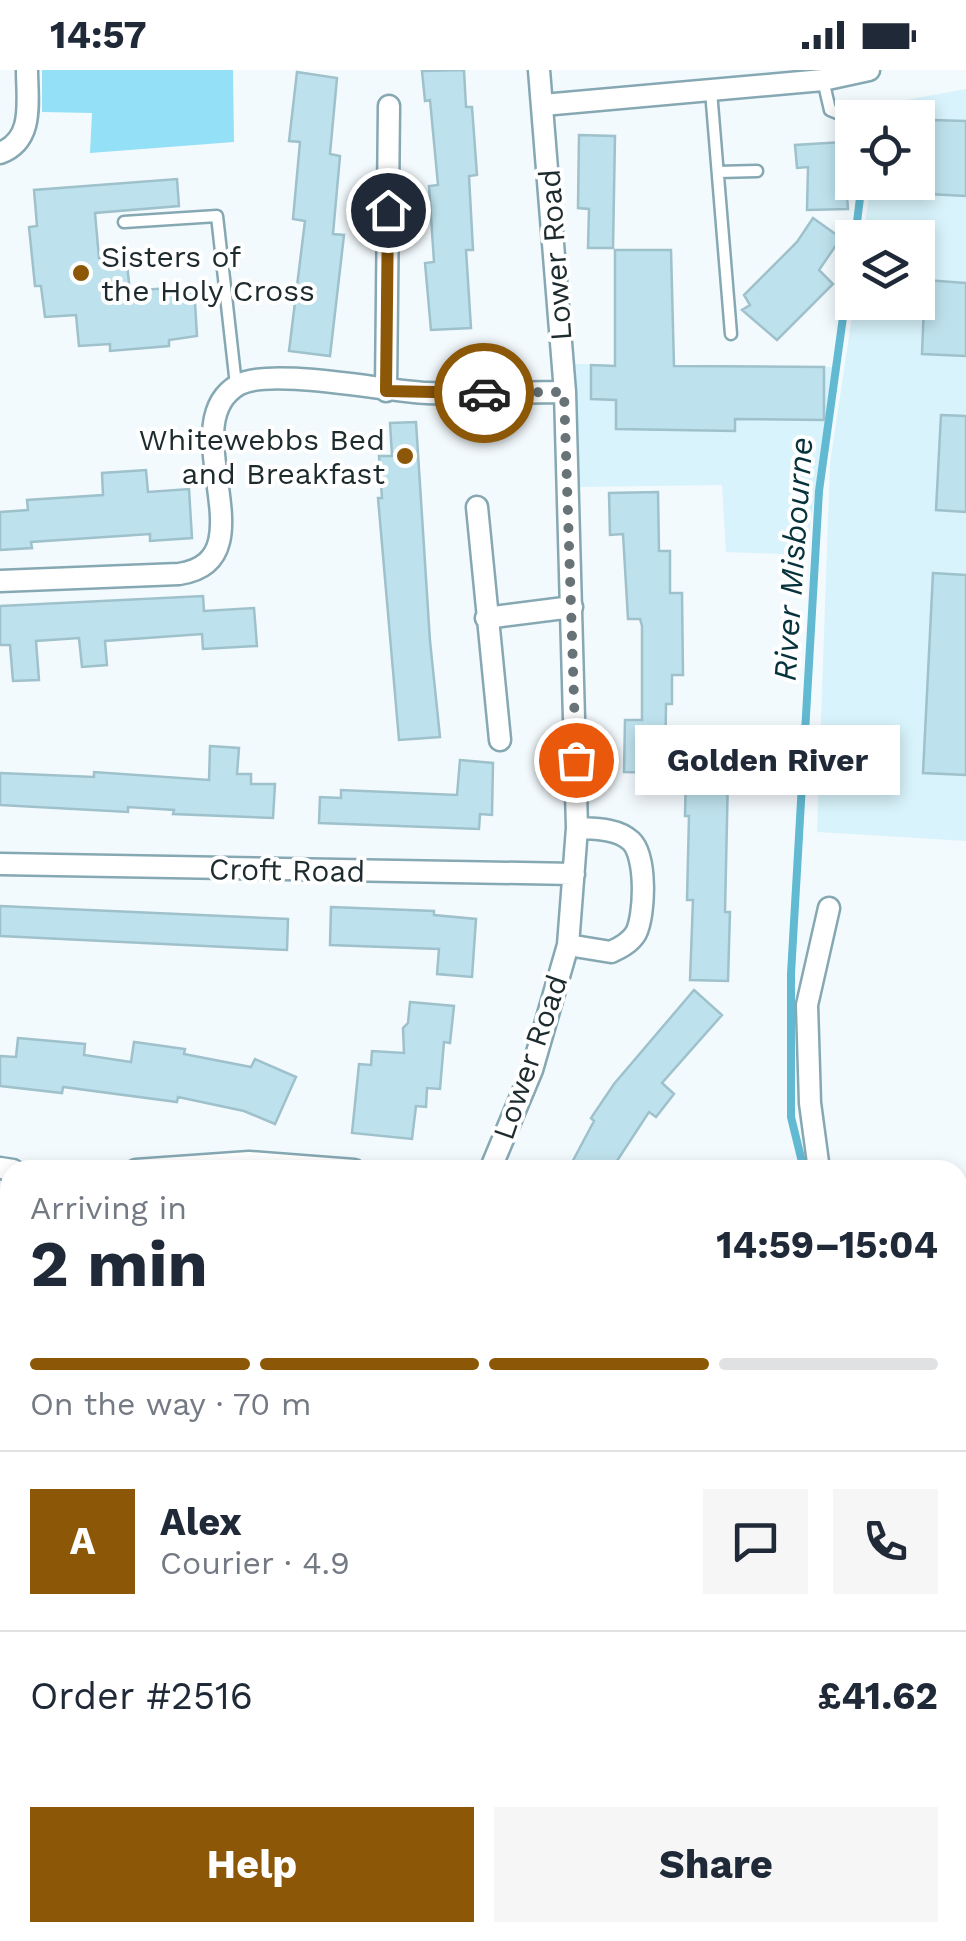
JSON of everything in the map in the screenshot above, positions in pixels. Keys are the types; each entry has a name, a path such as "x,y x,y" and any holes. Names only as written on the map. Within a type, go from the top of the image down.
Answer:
{"street":[{"path":"0,153 20,142 26,124 26,70"},
{"name":"Lower Road","path":"494,1160 532,1070 568,945 577,828 564,392 539,70"},
{"path":"543,105 823,80 863,70"},
{"path":"386,391 389,106"},
{"path":"0,581 180,574 197,571 212,562 221,527 212,428 220,403 236,386 259,378 283,377 386,391 564,392"},
{"path":"476,507 500,740"},
{"path":"486,618 572,607"},
{"path":"568,945 610,952 631,940 638,930 643,866 637,850 622,835 577,828"},
{"name":"Croft Road","path":"0,864 574,874"},
{"path":"818,1160 810,1103 808,1004 829,908"}],"lane":[{"path":"823,80 830,110 835,112"},
{"path":"712,90 732,334"},
{"path":"718,172 757,171"},
{"path":"124,222 217,216 236,386"}],"shaded area":[{"path":"42,70 233,70 234,142 90,153 92,113 42,112"},
{"path":"966,89 966,841 817,832 830,463 851,320 935,320 935,220 866,220 868,200 935,200 935,100 906,100"},
{"path":"575,364 833,367 806,555 726,552 722,485 579,487"}],"building":[{"path":"464,70 466,107 472,107 477,175 469,176 473,250 466,250 471,328 431,330 425,263 434,262 429,186 438,185 430,100 425,101 422,71"},
{"path":"297,72 337,78 330,154 340,156 333,234 344,235 330,356 289,351 305,221 293,219 300,142 289,141"},
{"path":"935,120 966,121 966,196 935,194"},
{"path":"579,135 615,136 613,248 588,248 589,209 578,208"},
{"path":"835,142 835,200 847,200 848,209 807,210 808,167 797,168 795,145"},
{"name":"Sisters of the Holy Cross","path":"177,179 179,206 95,213 99,258 126,256 130,291 194,286 197,336 169,340 169,346 110,351 110,344 79,346 76,315 45,317 41,286 35,286 29,227 37,226 34,190"},
{"path":"813,218 835,234 835,247 819,270 833,284 777,340 742,310 750,305 744,295 797,242"},
{"path":"615,250 671,250 674,366 824,367 824,420 735,419 735,431 616,429 616,400 591,399 591,365 615,366"},
{"path":"935,281 966,283 966,356 922,354 923,320 935,320"},
{"path":"941,415 966,416 966,512 936,510"},
{"path":"416,422 440,737 399,740 378,498 382,498 379,456 392,456 390,423"},
{"path":"146,470 148,492 189,489 192,538 150,541 150,534 31,542 32,548 0,550 0,512 28,510 27,500 103,495 102,473"},
{"path":"658,492 659,551 670,551 670,593 682,593 683,675 672,675 672,704 666,704 665,773 624,772 625,720 642,720 642,626 640,619 628,619 623,534 610,535 609,493"},
{"path":"933,573 966,575 966,775 923,773"},
{"path":"203,596 204,611 254,608 257,646 203,649 202,634 105,641 107,665 82,667 79,638 36,641 39,680 13,681 10,645 0,645 0,606"},
{"path":"210,746 239,748 237,774 251,774 251,784 275,784 273,818 173,814 174,810 128,807 128,812 0,805 0,773 94,777 94,772 209,780"},
{"path":"460,760 493,763 492,815 480,814 479,829 319,823 320,797 341,798 341,790 457,795"},
{"path":"686,774 728,775 728,981 690,980 693,900 687,900"},
{"path":"0,906 288,919 287,950 0,936"},
{"path":"331,907 434,911 434,915 476,919 472,977 437,974 439,949 330,945"},
{"path":"694,990 722,1015 662,1083 674,1094 656,1117 649,1112 618,1160 573,1160 594,1121 591,1118 614,1084"},
{"path":"410,1002 454,1006 450,1043 444,1042 440,1089 427,1088 426,1107 416,1106 412,1139 352,1133 359,1064 371,1065 372,1051 404,1053 403,1028 408,1023"},
{"path":"18,1038 85,1044 84,1055 131,1062 134,1042 185,1049 184,1054 251,1067 255,1059 296,1077 275,1124 244,1111 178,1097 177,1102 63,1087 62,1093 0,1086 0,1056 16,1057"}],"waterway":[{"name":"River Misbourne","path":"857,220 860,200"},
{"name":"River Misbourne","path":"802,1160 791,1117 791,974 819,491 843,320"}],"way so far":[{"path":"484,393 564,392 576,760"}],"place":[{"name":"Sisters of the Holy Cross","path":"81,273"},
{"name":"Whitewebbs Bed and Breakfast","path":"405,456"},
{"name":"Golden River","path":"576,760"}],"route":[{"path":"388,210 386,391 484,393"}]}
